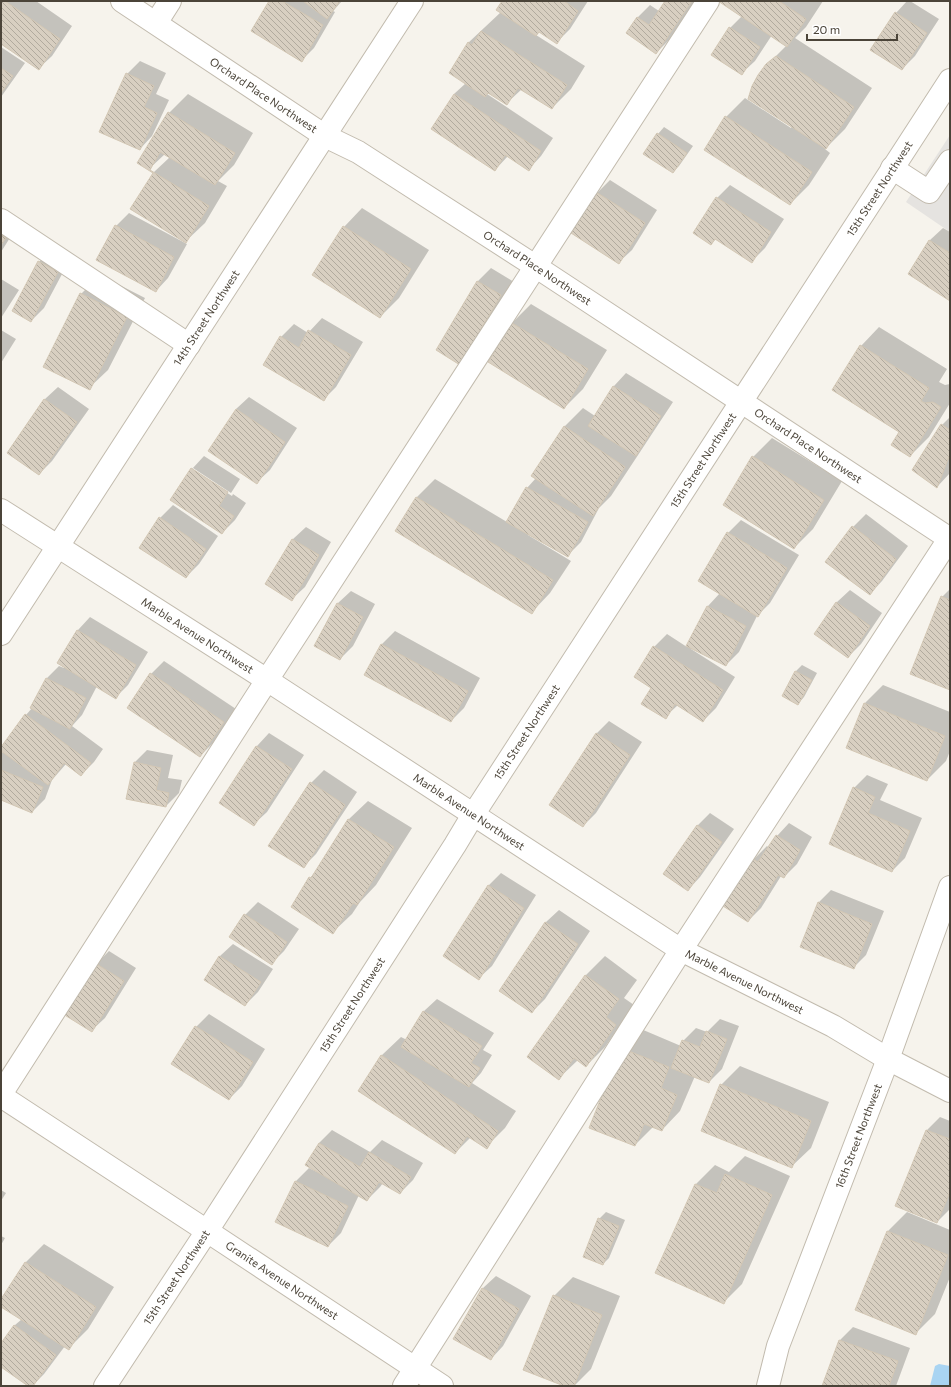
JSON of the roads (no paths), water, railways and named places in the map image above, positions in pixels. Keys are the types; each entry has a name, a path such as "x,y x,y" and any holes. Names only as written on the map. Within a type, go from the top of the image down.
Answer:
{"street":[{"name":"Orchard Place Northwest","path":"122,1 324,136 358,152 536,266 950,539"},
{"path":"156,23 170,1"},
{"name":"14th Street Northwest","path":"1,634 412,1"},
{"path":"1,1095 267,680 708,1"},
{"name":"15th Street Northwest","path":"105,1386 892,168 948,88"},
{"path":"892,168 929,192 950,161"},
{"path":"1,220 189,345"},
{"name":"Marble Avenue Northwest","path":"1,510 267,680 681,950 833,1026 888,1059 950,1091"},
{"path":"409,1377 681,950 950,539"},
{"name":"16th Street Northwest","path":"768,1386 778,1346 888,1059 950,887"},
{"name":"Granite Avenue Northwest","path":"1,1095 207,1230 409,1377 442,1386"}],"water":[{"path":"939,1364 950,1366 950,1386 930,1386 935,1366"}]}
